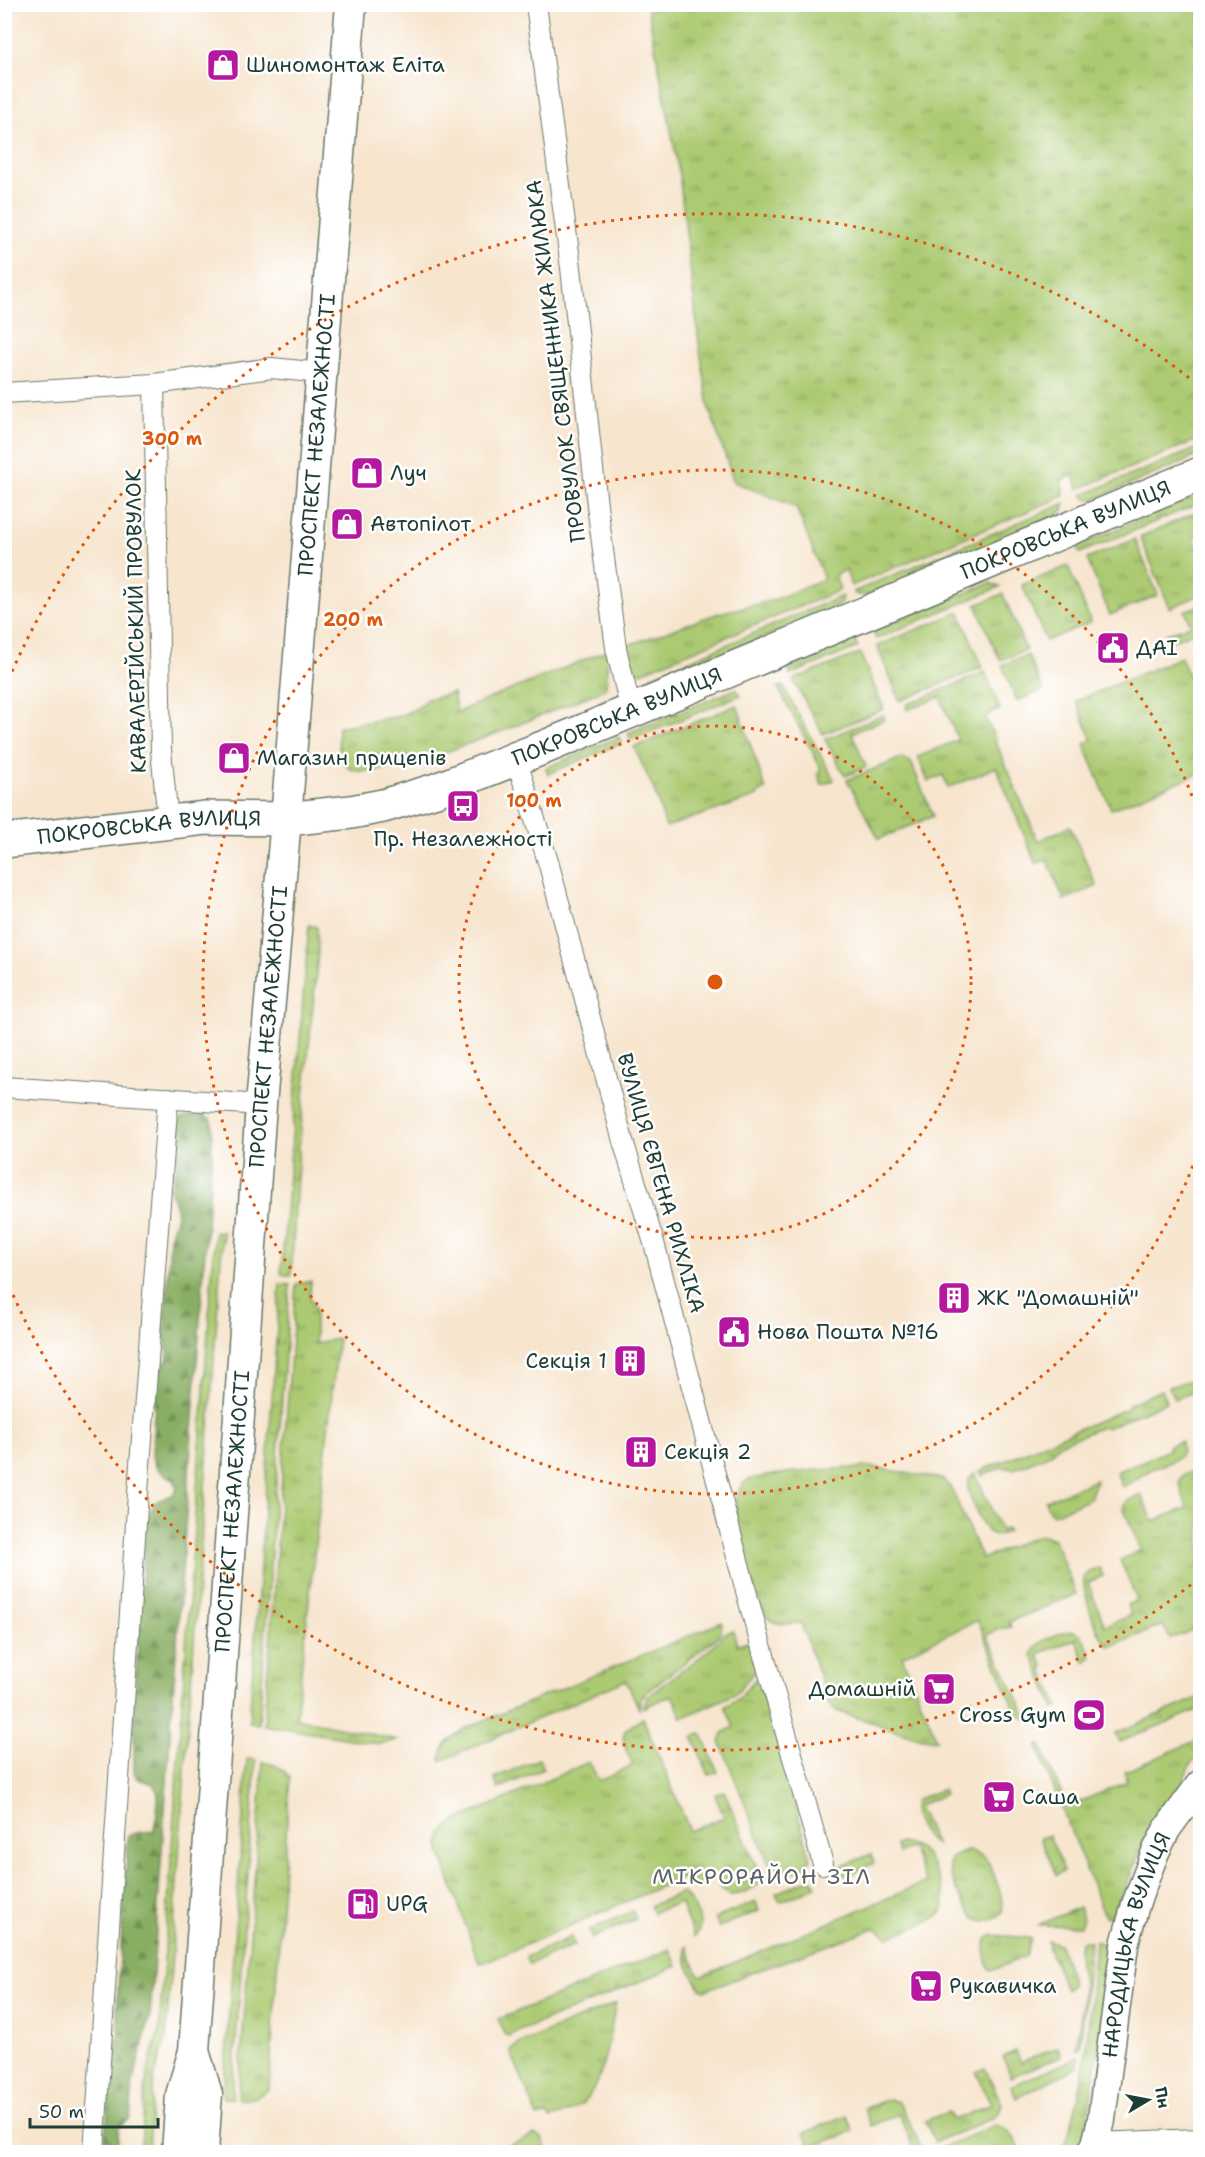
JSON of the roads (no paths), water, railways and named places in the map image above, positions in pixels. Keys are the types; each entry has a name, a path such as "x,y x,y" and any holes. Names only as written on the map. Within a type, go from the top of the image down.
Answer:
{"highway":[{"name":"ПОКРОВСЬКА ВУЛИЦЯ","path":"4,841 206,818 286,819 340,813 383,806 436,790 1200,474"}],"main road":[{"name":"ПРОСПЕКТ НЕЗАЛЕЖНОСТІ","path":"177,2152 181,2095 194,2051 261,1105 351,4"},
{"name":"ПРОСПЕКТ НЕЗАЛЕЖНОСТІ","path":"194,2051 207,2094 203,2152"}],"street":[{"name":"ПРОВУЛОК СВЯЩЕННИКА ЖИЛЮКА","path":"536,4 571,268 597,505 616,648 631,711"},
{"path":"4,393 154,384 272,368 321,373"},
{"name":"КАВАЛЕРІЙСЬКИЙ ПРОВУЛОК","path":"154,384 161,750 168,822"},
{"name":"ВУЛИЦЯ ЄВГЕНА РИХЛІКА","path":"516,758 549,865 623,1141 654,1243 753,1617 823,1864"},
{"path":"4,1087 261,1105"},
{"path":"94,2152 168,1098"},
{"name":"НАРОДИЦЬКА ВУЛИЦЯ","path":"1094,2148 1101,2122 1125,1942 1136,1903 1163,1837 1200,1784"},
{"path":"1094,2148 1200,2139"}],"place":[{"name":"Шиномонтаж Еліта","path":"223,65"},
{"name":"Луч","path":"367,473"},
{"name":"Автопілот","path":"347,524"},
{"name":"ДАІ","path":"1113,648"},
{"name":"Магазин прицепів","path":"234,758"},
{"name":"Пр. Незалежності","path":"463,806"},
{"name":"ЖК \"Домашній\"","path":"954,1298"},
{"name":"Нова Пошта №16","path":"734,1332"},
{"name":"Секція 1","path":"630,1361"},
{"name":"Секція 2","path":"641,1452"},
{"name":"Домашній","path":"939,1689"},
{"name":"Cross Gym","path":"1089,1715"},
{"name":"Саша","path":"999,1797"},
{"name":"UPG","path":"363,1904"},
{"name":"Рукавичка","path":"926,1986"}],"district":[{"name":"МІКРОРАЙОН ЗІЛ","path":"762,1876"}]}
